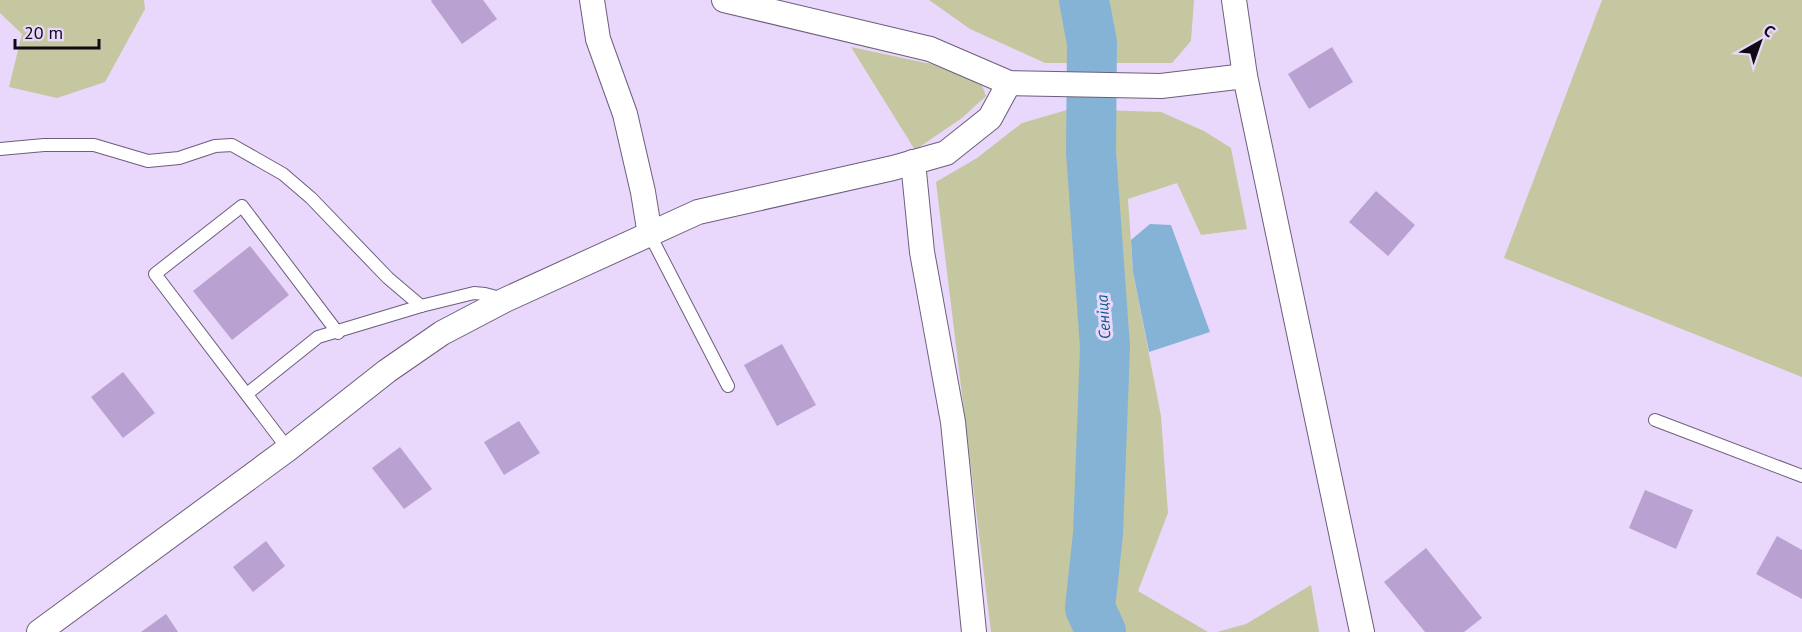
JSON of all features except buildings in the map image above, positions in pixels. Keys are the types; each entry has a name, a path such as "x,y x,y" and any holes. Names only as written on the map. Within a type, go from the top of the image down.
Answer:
{"street":[{"path":"592,0 598,39 625,114 643,192 650,235"},
{"path":"724,0 930,49 1009,83 1161,86 1245,76"},
{"path":"1234,0 1245,76 1362,632"},
{"path":"39,632 288,449 387,371 442,333 505,300 698,212 946,153 990,118 1009,83"},
{"path":"913,162 922,252 953,422 974,632"}],"lane":[{"path":"0,149 44,145 94,145 148,161 179,158 215,146 232,145 283,174 353,239 388,278 421,306"},
{"path":"288,449 155,274 242,206 338,333"},
{"path":"650,235 728,386"},
{"path":"247,394 318,337 338,333 421,306 474,293 505,300"},
{"path":"1654,420 1802,476"}],"green space":[{"path":"0,0 144,0 145,9 105,82 57,98 9,87 22,34 0,13"},
{"path":"929,0 1194,0 1191,41 1172,63 1045,63 970,29"},
{"path":"1602,0 1802,0 1802,377 1504,258"},
{"path":"851,47 931,64 981,83 986,96 962,118 915,150"},
{"path":"1070,109 1161,112 1204,131 1231,148 1247,229 1201,235 1177,183 1128,199 1133,272 1161,416 1168,513 1138,591 1208,632 991,632 936,182 977,158 1022,123"},
{"path":"1311,585 1319,632 1217,632 1246,624"}],"water":[{"path":"1150,224 1171,225 1210,332 1149,352 1133,272 1131,240"}],"waterway":[{"name":"Сеніца","path":"1084,0 1092,43 1091,152 1105,347 1098,534 1090,608 1101,632"}]}
